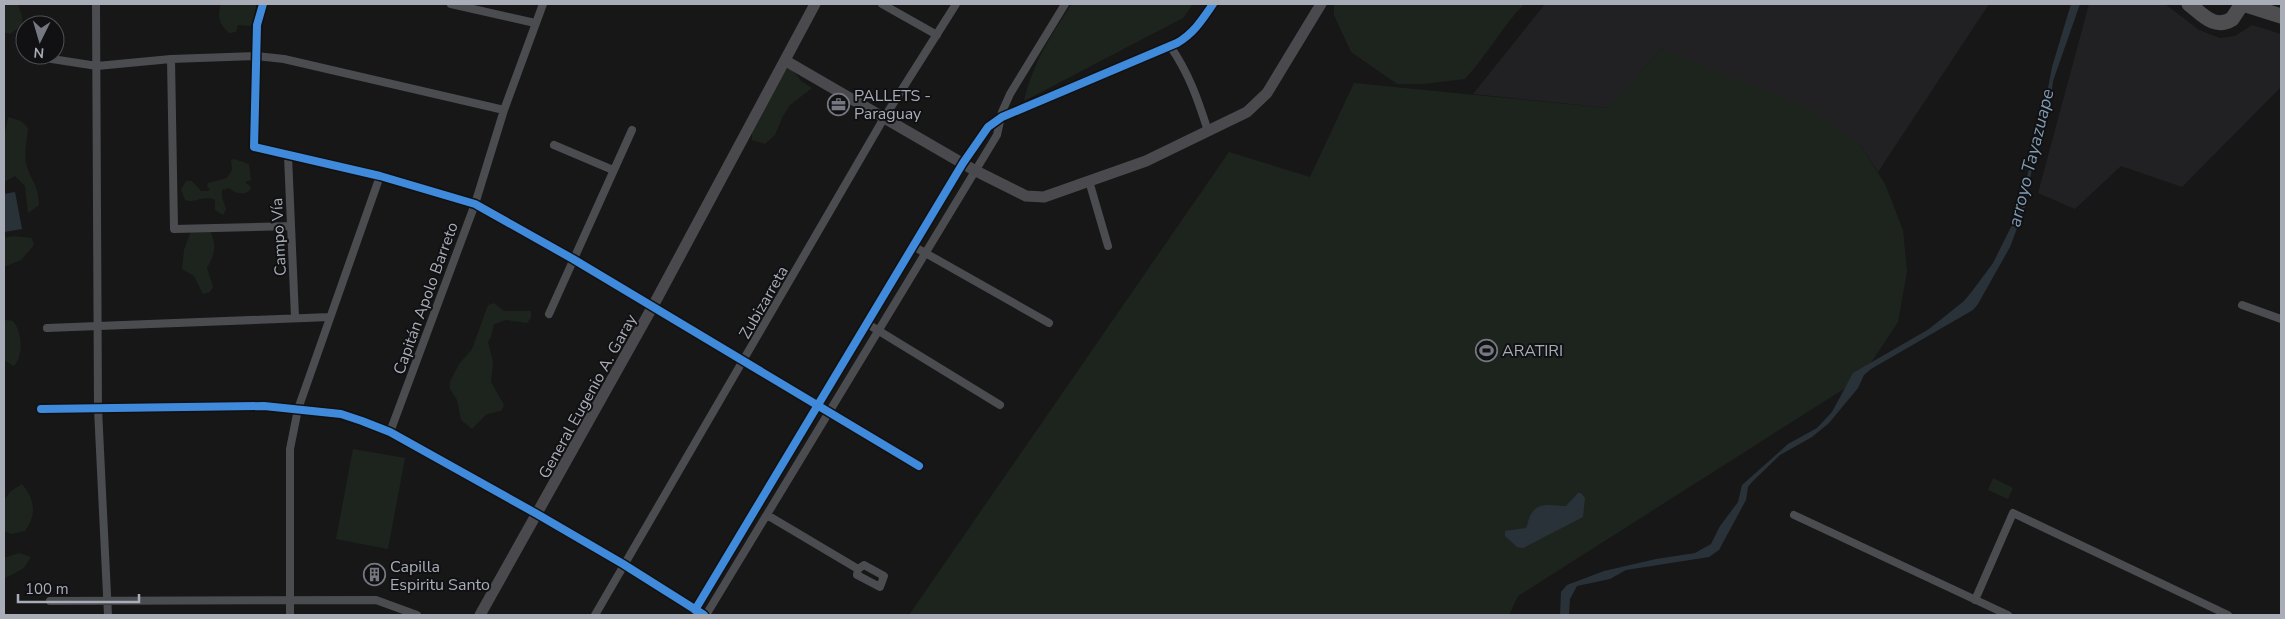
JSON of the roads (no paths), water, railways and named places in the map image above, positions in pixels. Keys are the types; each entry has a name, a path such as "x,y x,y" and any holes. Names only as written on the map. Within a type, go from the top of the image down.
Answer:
{"highway":[{"path":"2189,4 2210,21 2218,23 2232,19 2243,4 2281,16"},
{"path":"2274,4 2281,6"}],"street":[{"path":"96,4 98,409 108,615"},
{"path":"263,4 258,25 256,56 254,148 380,176 475,204 653,306 919,466"},
{"path":"451,4 535,23"},
{"name":"Capitán Apolo Barreto","path":"390,432 475,204 504,110 543,4"},
{"name":"General Eugenio A. Garay","path":"480,615 653,306 815,4"},
{"path":"882,4 937,35"},
{"name":"Zubizarreta","path":"595,615 623,564 744,362 884,118 956,4"},
{"path":"42,409 264,406 341,414 390,432 537,514 705,615 997,135 1002,112 1010,94 1065,4"},
{"path":"696,610 962,163 988,127 1002,117 1170,46 1188,36 1213,4"},
{"path":"786,61 974,170 1026,196 1035,197 1044,196 1146,161 1247,112 1267,93 1321,4"},
{"path":"1170,46 1183,64 1195,88 1208,131"},
{"path":"65,61 97,66 171,59 256,56 284,58 504,110"},
{"path":"171,59 174,229 291,226"},
{"path":"549,314 632,130"},
{"path":"554,145 613,170"},
{"name":"Campo Vía","path":"288,156 295,317"},
{"path":"290,615 290,449 298,409 380,176"},
{"path":"1089,181 1108,246"},
{"path":"913,246 1049,323"},
{"path":"2242,305 2281,319"},
{"path":"47,328 330,317"},
{"path":"866,323 1000,405"},
{"path":"1975,600 2014,513 2228,615"},
{"path":"767,515 858,569"},
{"path":"1794,515 2008,615"},
{"path":"50,601 376,600 417,615"}],"place":[{"name":"PALLETS - Paraguay","path":"838,104"},
{"name":"ARATIRI","path":"1486,350"},
{"name":"Capilla Espiritu Santo","path":"374,575"}],"water label":[{"name":"arroyo Tayazuape","path":"2031,158"}]}
